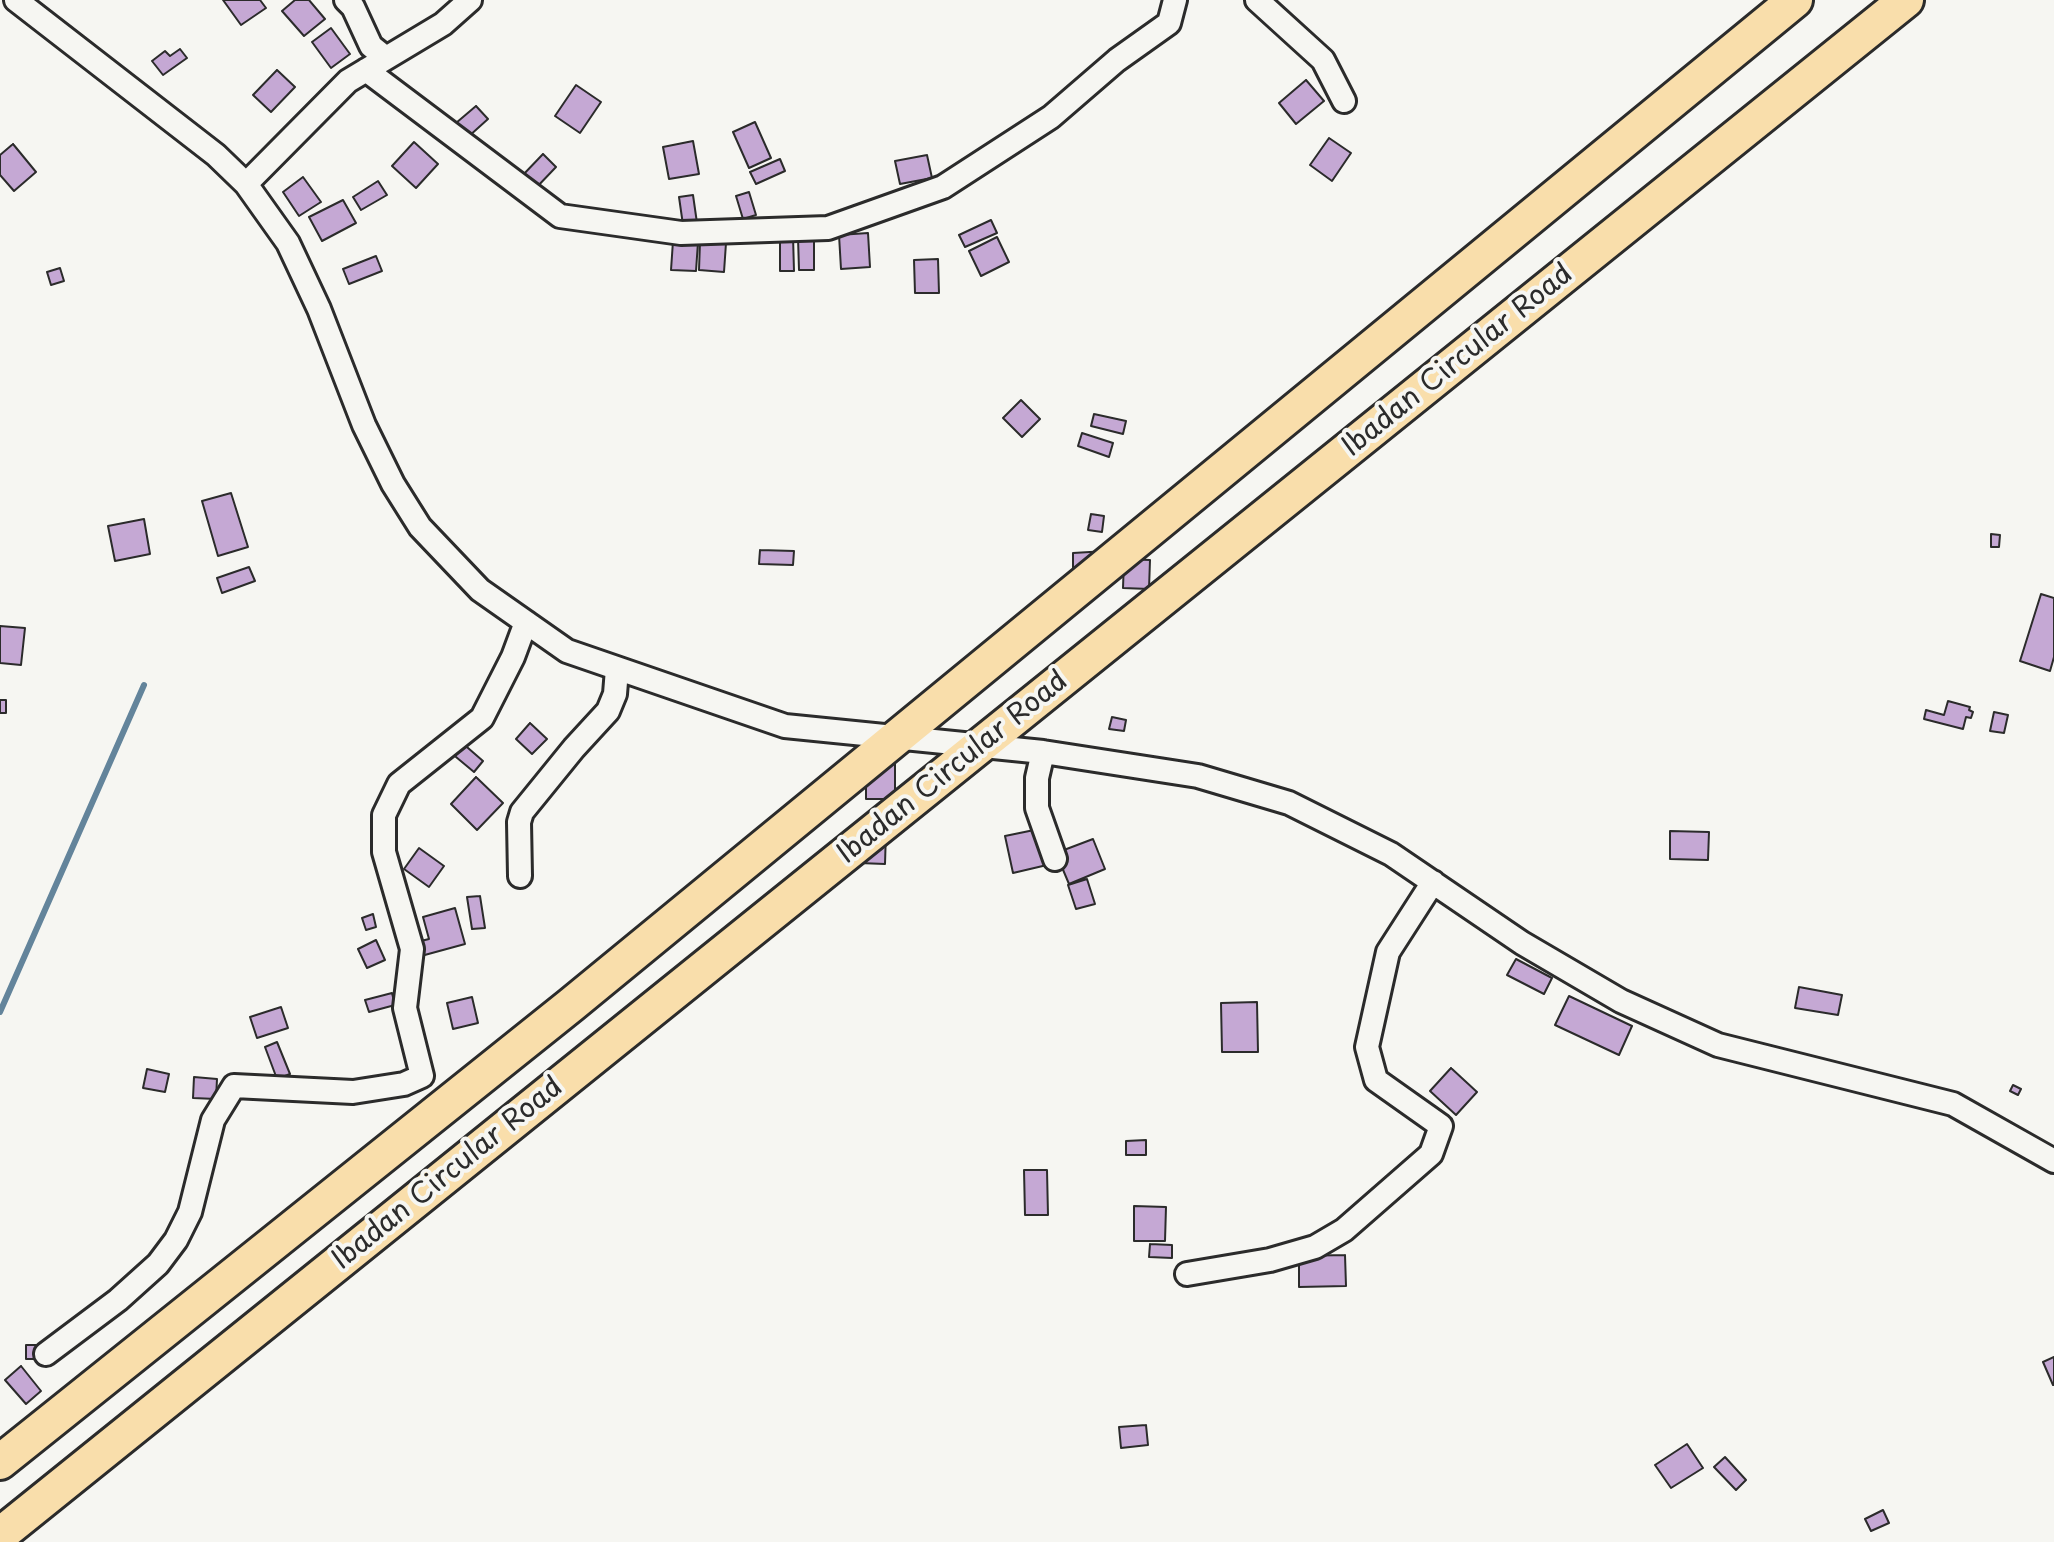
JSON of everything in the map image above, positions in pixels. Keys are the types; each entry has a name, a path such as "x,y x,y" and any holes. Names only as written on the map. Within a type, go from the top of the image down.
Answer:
{"highway":[{"name":"Ibadan Circular Road","path":"0,1462 571,1005 1795,0"},
{"name":"Ibadan Circular Road","path":"0,1535 1906,0"}],"street":[{"path":"16,0 216,155 246,184 288,243 319,309 364,425 393,484 420,527 480,590 567,651 785,726 1043,752 1198,776 1289,803 1391,854 1522,943 1621,1001 1718,1045 1953,1104 2054,1161"},
{"path":"346,0 353,7 371,46 386,58"},
{"path":"246,184 348,81 443,24 470,0"},
{"path":"366,70 560,216 681,233 828,228 943,187 1051,117 1117,60 1169,23 1175,0"},
{"path":"1257,0 1323,60 1344,101"},
{"path":"46,1354 118,1300 158,1264 176,1240 190,1212 213,1120 234,1086 353,1092 404,1084 422,1076 405,1008 412,949 384,852 384,815 399,784 482,718 513,657 526,622"},
{"path":"520,876 519,822 522,812 608,711 615,694 617,669"},
{"path":"1043,752 1037,778 1037,808 1055,859"},
{"path":"1187,1274 1270,1260 1315,1247 1344,1230 1431,1154 1441,1126 1376,1080 1367,1047 1388,952 1433,882"}],"building":[{"path":"223,0 260,0 266,8 241,25"},
{"path":"295,0 309,0 325,19 304,36 282,11"},
{"path":"331,28 350,54 331,68 312,42"},
{"path":"180,49 187,58 163,75 152,61 165,51 170,56"},
{"path":"277,70 295,87 271,112 253,95"},
{"path":"1306,80 1324,101 1296,124 1279,103"},
{"path":"576,85 601,102 580,133 555,116"},
{"path":"476,106 488,119 468,137 456,123"},
{"path":"755,122 771,158 749,168 733,132"},
{"path":"1329,138 1351,153 1332,181 1310,165"},
{"path":"693,141 699,174 669,179 663,147"},
{"path":"414,142 438,164 416,188 392,166"},
{"path":"13,144 36,172 14,191 0,175 0,155"},
{"path":"543,154 556,167 535,189 521,177"},
{"path":"927,155 932,178 900,184 895,161"},
{"path":"780,159 785,171 756,184 750,172"},
{"path":"303,177 321,202 299,216 283,192"},
{"path":"378,181 387,195 361,210 353,197"},
{"path":"749,192 756,215 743,219 736,196"},
{"path":"693,195 697,223 683,225 679,197"},
{"path":"343,200 356,223 322,241 309,217"},
{"path":"991,220 997,233 965,247 959,235"},
{"path":"868,233 870,267 841,269 839,235"},
{"path":"780,236 793,236 794,271 780,271"},
{"path":"814,237 814,270 799,270 798,238"},
{"path":"997,237 1009,262 981,276 969,251"},
{"path":"673,241 698,242 696,271 671,270"},
{"path":"700,242 726,243 724,272 699,270"},
{"path":"376,256 382,271 349,284 343,269"},
{"path":"938,259 939,293 915,293 914,260"},
{"path":"60,268 64,281 51,285 47,272"},
{"path":"1021,400 1040,419 1022,437 1003,418"},
{"path":"1094,414 1126,421 1123,434 1091,426"},
{"path":"1082,433 1113,443 1109,457 1078,446"},
{"path":"231,493 248,547 218,556 202,501"},
{"path":"1091,514 1104,516 1102,532 1088,530"},
{"path":"144,519 150,554 115,561 108,526"},
{"path":"1991,534 2000,535 1999,547 1991,547"},
{"path":"760,550 794,551 793,565 759,564"},
{"path":"1107,551 1073,572 1073,553"},
{"path":"1124,559 1150,560 1149,589 1123,588"},
{"path":"249,567 255,581 222,593 217,578"},
{"path":"2041,594 2054,598 2054,657 2050,671 2020,661"},
{"path":"0,626 25,628 21,665 0,663"},
{"path":"0,700 6,700 6,713 0,713"},
{"path":"1948,701 1970,707 1969,710 1973,712 1971,718 1966,717 1963,729 1924,719 1926,710 1944,715"},
{"path":"1994,712 2008,715 2004,733 1990,731"},
{"path":"1112,717 1126,720 1124,731 1109,729"},
{"path":"530,723 547,739 532,754 516,739"},
{"path":"460,741 483,761 474,772 450,752"},
{"path":"866,761 895,761 895,799 866,799"},
{"path":"476,777 503,803 477,830 451,804"},
{"path":"1039,829 1047,865 1013,873 1005,836"},
{"path":"886,831 885,864 859,863"},
{"path":"1670,831 1709,832 1708,860 1670,859"},
{"path":"1093,839 1105,869 1069,884 1056,853"},
{"path":"419,848 444,866 429,887 404,869"},
{"path":"1087,879 1095,904 1076,909 1068,885"},
{"path":"480,896 485,928 472,929 467,897"},
{"path":"455,908 465,944 421,956 417,942 429,939 423,917"},
{"path":"373,914 376,927 366,930 362,918"},
{"path":"376,940 385,960 367,968 358,949"},
{"path":"1516,959 1552,978 1544,994 1507,975"},
{"path":"1799,987 1842,995 1838,1015 1795,1008"},
{"path":"392,993 395,1005 369,1012 365,1000"},
{"path":"1569,996 1632,1026 1619,1055 1555,1025"},
{"path":"472,997 478,1023 453,1029 447,1003"},
{"path":"1257,1002 1258,1052 1222,1052 1221,1003"},
{"path":"281,1007 288,1028 257,1038 250,1017"},
{"path":"277,1042 290,1074 277,1079 265,1047"},
{"path":"1451,1068 1477,1092 1456,1115 1430,1091"},
{"path":"147,1069 169,1074 165,1092 143,1088"},
{"path":"194,1077 217,1079 216,1099 193,1098"},
{"path":"2013,1085 2021,1089 2018,1095 2010,1091"},
{"path":"1146,1140 1146,1155 1126,1155 1126,1141"},
{"path":"1024,1170 1047,1170 1048,1215 1025,1215"},
{"path":"1134,1206 1166,1207 1165,1241 1134,1241"},
{"path":"1150,1244 1172,1245 1172,1258 1149,1257"},
{"path":"1345,1255 1346,1286 1299,1287 1299,1256"},
{"path":"26,1345 37,1345 37,1359 26,1359"},
{"path":"2054,1357 2054,1385 2053,1385 2043,1362"},
{"path":"21,1366 41,1391 26,1404 5,1380"},
{"path":"1146,1425 1148,1445 1121,1448 1119,1427"},
{"path":"1687,1444 1703,1468 1671,1488 1655,1465"},
{"path":"1725,1457 1746,1480 1736,1490 1714,1467"},
{"path":"1883,1510 1889,1523 1871,1531 1865,1519"}],"waterway":[{"path":"0,1012 144,685"}]}
